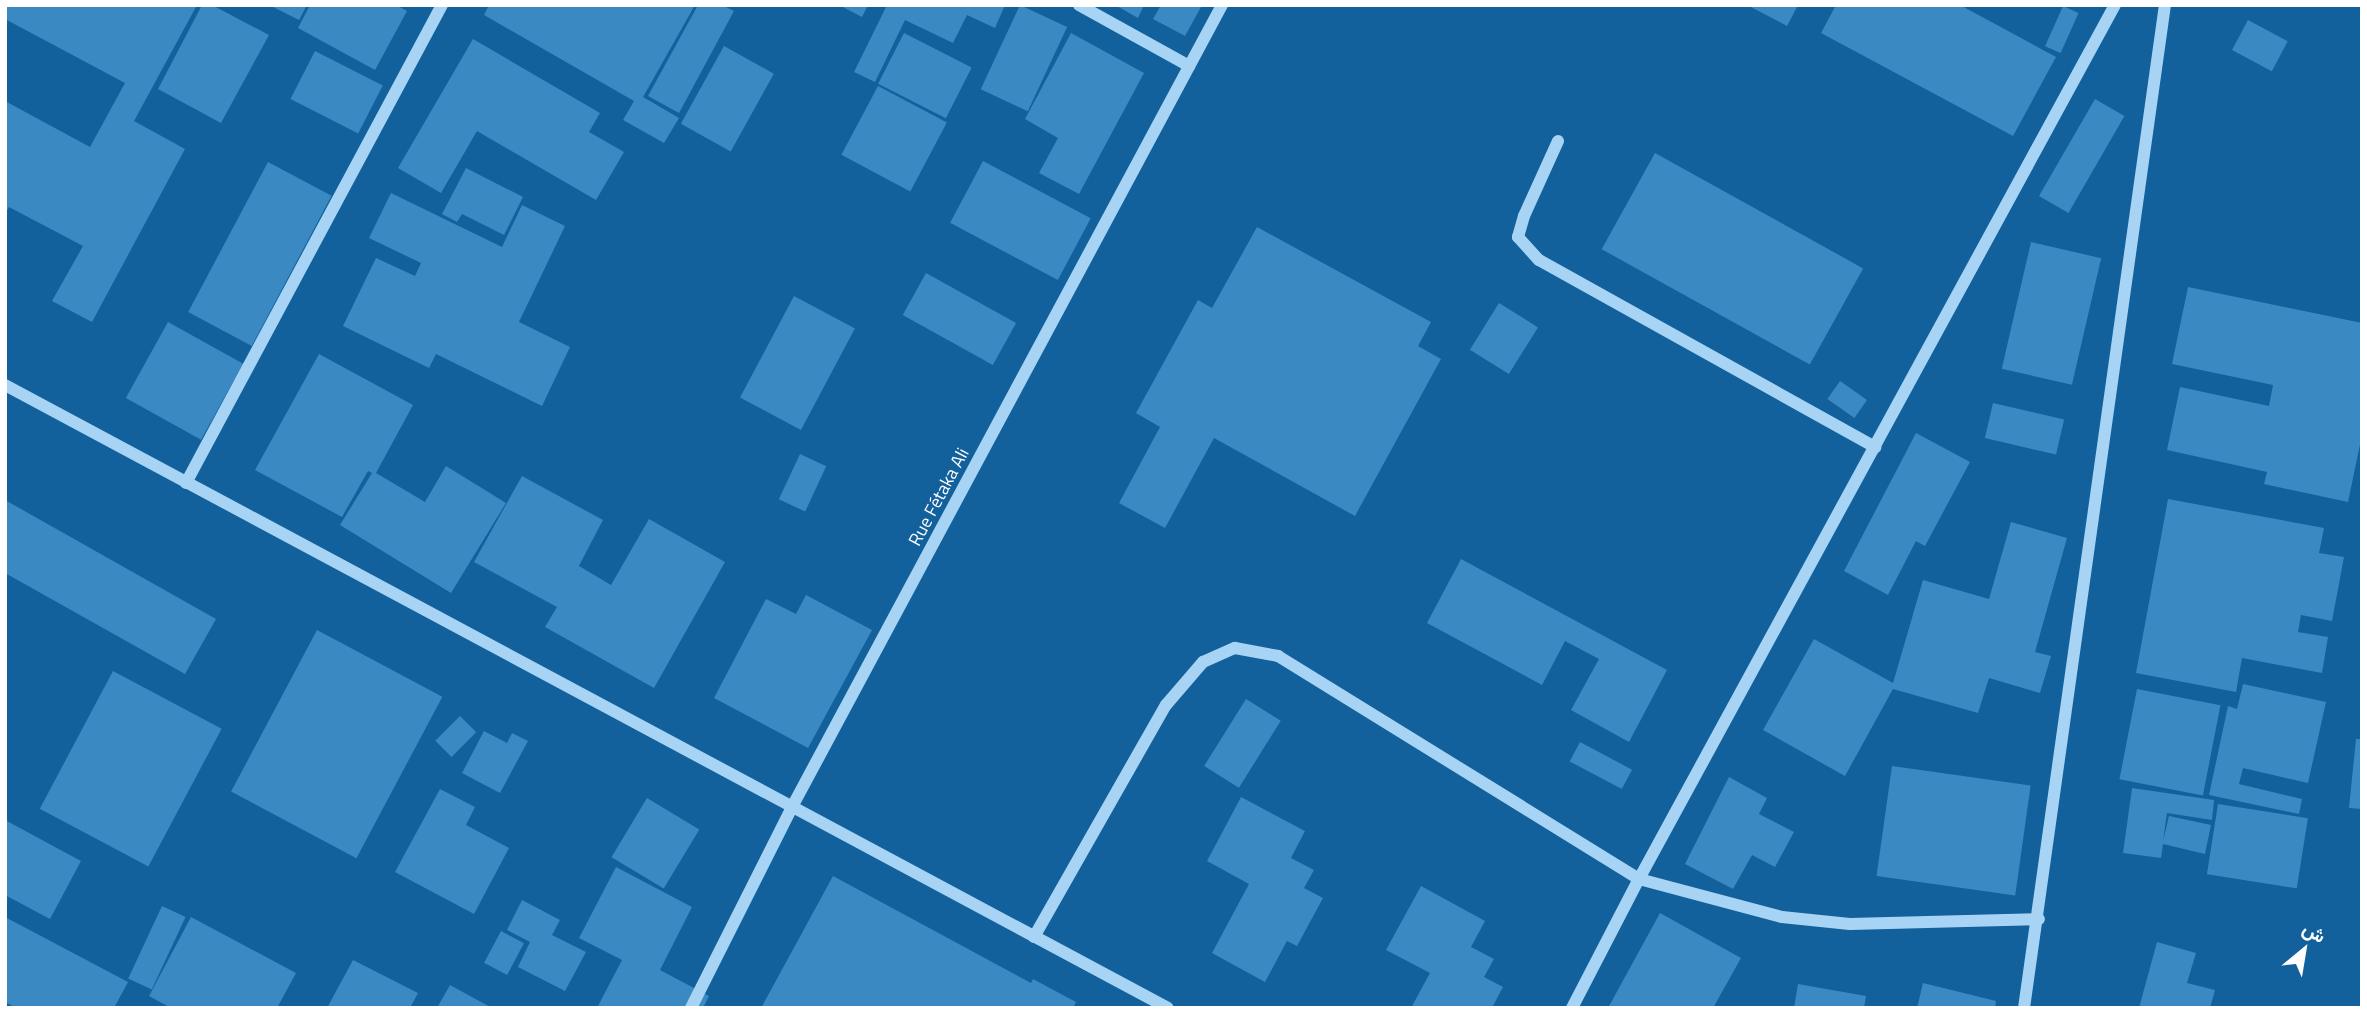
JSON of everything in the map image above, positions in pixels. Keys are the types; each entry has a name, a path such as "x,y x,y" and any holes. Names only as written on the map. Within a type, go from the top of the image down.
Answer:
{"street":[{"path":"186,482 442,5"},
{"path":"1079,5 1189,66"},
{"name":"Rue Fétaka Ali","path":"691,1008 792,807 1222,5"},
{"path":"1572,1008 1639,878 2116,5"},
{"path":"2024,1008 2039,919 2165,5"},
{"path":"1558,141 1524,216 1518,237 1539,260 1875,447"},
{"path":"5,385 1168,1008"},
{"path":"1034,937 1166,705 1203,662 1235,648 1278,656 1639,878 1782,917 1850,924 2039,919"}],"building":[{"path":"5,5 197,5 134,121 185,149 92,322 52,301 83,246 9,207 5,213 5,101 90,147 125,83 5,19"},
{"path":"202,5 212,5 269,35 221,123 158,89"},
{"path":"269,5 307,5 299,20"},
{"path":"310,5 396,5 407,11 375,70 298,28"},
{"path":"489,5 695,5 643,97 679,118 664,143 623,120 634,101 484,15"},
{"path":"698,5 722,5 734,11 679,113 648,96"},
{"path":"839,5 868,5 862,17"},
{"path":"887,5 1005,5 995,28 967,15 953,43 905,20 875,82 854,72"},
{"path":"1020,5 1067,27 1028,111 981,89"},
{"path":"1115,5 1144,5 1138,18"},
{"path":"1161,5 1202,5 1185,36 1153,19"},
{"path":"1747,5 1798,5 1787,26"},
{"path":"1836,5 1960,5 2056,57 2013,136 1821,33"},
{"path":"2063,6 2079,13 2061,53 2045,46"},
{"path":"2248,20 2288,41 2272,71 2232,50"},
{"path":"904,33 972,68 946,118 878,84"},
{"path":"1071,33 1144,73 1079,194 1039,173 1058,138 1025,119"},
{"path":"473,39 600,113 589,132 624,152 596,200 477,131 441,193 398,168"},
{"path":"724,46 774,74 731,151 681,124"},
{"path":"315,51 383,86 358,134 290,99"},
{"path":"878,86 947,123 910,191 841,155"},
{"path":"2095,99 2124,116 2068,213 2039,196"},
{"path":"1655,153 1863,268 1810,365 1602,249"},
{"path":"983,161 1091,218 1058,280 950,223"},
{"path":"268,162 332,196 252,346 188,312"},
{"path":"466,168 523,197 504,235 462,214 457,222 442,214"},
{"path":"391,193 502,247 522,205 565,226 519,322 570,347 542,406 436,354 429,368 343,326 376,258 415,276 421,263 369,238"},
{"path":"1257,227 1431,322 1418,346 1441,359 1355,516 1214,438 1165,528 1119,503 1160,427 1136,413 1198,300 1212,308"},
{"path":"2031,242 2101,258 2072,385 2002,369"},
{"path":"926,273 1016,323 993,365 903,315"},
{"path":"2188,287 2362,323 2362,435 2348,502 2264,484 2267,472 2167,450 2180,387 2269,406 2273,385 2172,364"},
{"path":"794,296 855,328 801,430 740,398"},
{"path":"1499,303 1538,327 1509,374 1470,350"},
{"path":"168,322 243,364 201,440 126,398"},
{"path":"319,354 413,405 376,473 425,502 446,466 506,503 451,593 340,525 372,473 368,471 342,517 255,470"},
{"path":"1840,381 1867,400 1854,418 1827,399"},
{"path":"1993,403 2064,419 2056,454 1985,438"},
{"path":"1916,433 1970,462 1925,546 1916,541 1888,595 1844,571"},
{"path":"800,454 826,466 805,512 779,499"},
{"path":"522,476 603,520 571,581 579,566 611,585 649,519 725,562 654,688 545,627 557,607 474,562"},
{"path":"2168,499 2324,528 2319,553 2344,557 2332,621 2301,615 2298,632 2328,637 2322,673 2242,658 2236,692 2136,673"},
{"path":"5,500 216,619 185,674 5,573"},
{"path":"2011,522 2067,538 2035,652 2051,656 2040,693 1989,678 1978,713 1893,689 1845,776 1763,730 1814,639 1893,683 1923,580 1989,599"},
{"path":"1461,559 1667,670 1629,742 1571,710 1599,659 1565,641 1542,685 1427,623"},
{"path":"806,595 872,630 808,748 714,698 766,599 796,614"},
{"path":"317,630 442,697 356,858 231,792"},
{"path":"113,671 222,729 148,866 40,809"},
{"path":"2243,684 2326,702 2308,783 2243,768 2239,784 2302,799 2299,814 2209,795 2228,706 2237,709"},
{"path":"2137,689 2220,705 2203,796 2119,779"},
{"path":"1246,699 1281,721 1239,788 1204,766"},
{"path":"460,716 476,732 452,757 435,741"},
{"path":"484,731 507,743 512,733 528,741 500,793 462,773"},
{"path":"2356,739 2362,739 2362,809 2349,808"},
{"path":"1580,742 1632,770 1622,789 1570,761"},
{"path":"1892,766 2031,785 2015,895 1877,876"},
{"path":"1729,777 1767,798 1759,814 1794,832 1775,867 1752,855 1733,889 1685,864"},
{"path":"2132,788 2214,800 2212,820 2167,813 2163,841 2169,816 2211,825 2205,854 2163,844 2161,858 2123,853"},
{"path":"440,789 475,807 466,825 509,848 474,914 395,872"},
{"path":"1241,797 1305,831 1291,858 1314,870 1304,888 1323,898 1297,946 1287,941 1265,982 1212,953 1249,884 1207,861"},
{"path":"647,798 699,829 664,889 611,857"},
{"path":"2218,804 2308,818 2297,888 2207,874"},
{"path":"5,820 81,861 50,919 5,895"},
{"path":"616,867 692,907 660,970 709,996 703,1008 597,1008 622,960 579,938"},
{"path":"833,876 1031,983 1033,979 1076,1002 1073,1008 761,1008"},
{"path":"1421,886 1485,921 1471,947 1494,959 1484,977 1503,987 1492,1008 1411,1008 1430,973 1386,950"},
{"path":"522,900 560,920 552,935 586,952 565,991 518,967 530,942 507,930"},
{"path":"162,906 186,917 152,989 128,979"},
{"path":"1660,913 1741,958 1713,1008 1608,1008"},
{"path":"5,917 128,982 114,1008 16,1008 5,1002"},
{"path":"191,917 296,973 277,1008 171,1008 149,996"},
{"path":"501,931 524,943 507,975 484,963"},
{"path":"2157,942 2196,953 2187,983 2215,990 2210,1008 2139,1008"},
{"path":"353,960 418,993 410,1008 327,1008"},
{"path":"1923,983 1996,1001 1995,1008 1917,1008"},
{"path":"1798,984 1866,996 1864,1008 1794,1008"},
{"path":"450,985 492,1008 437,1008"}]}
